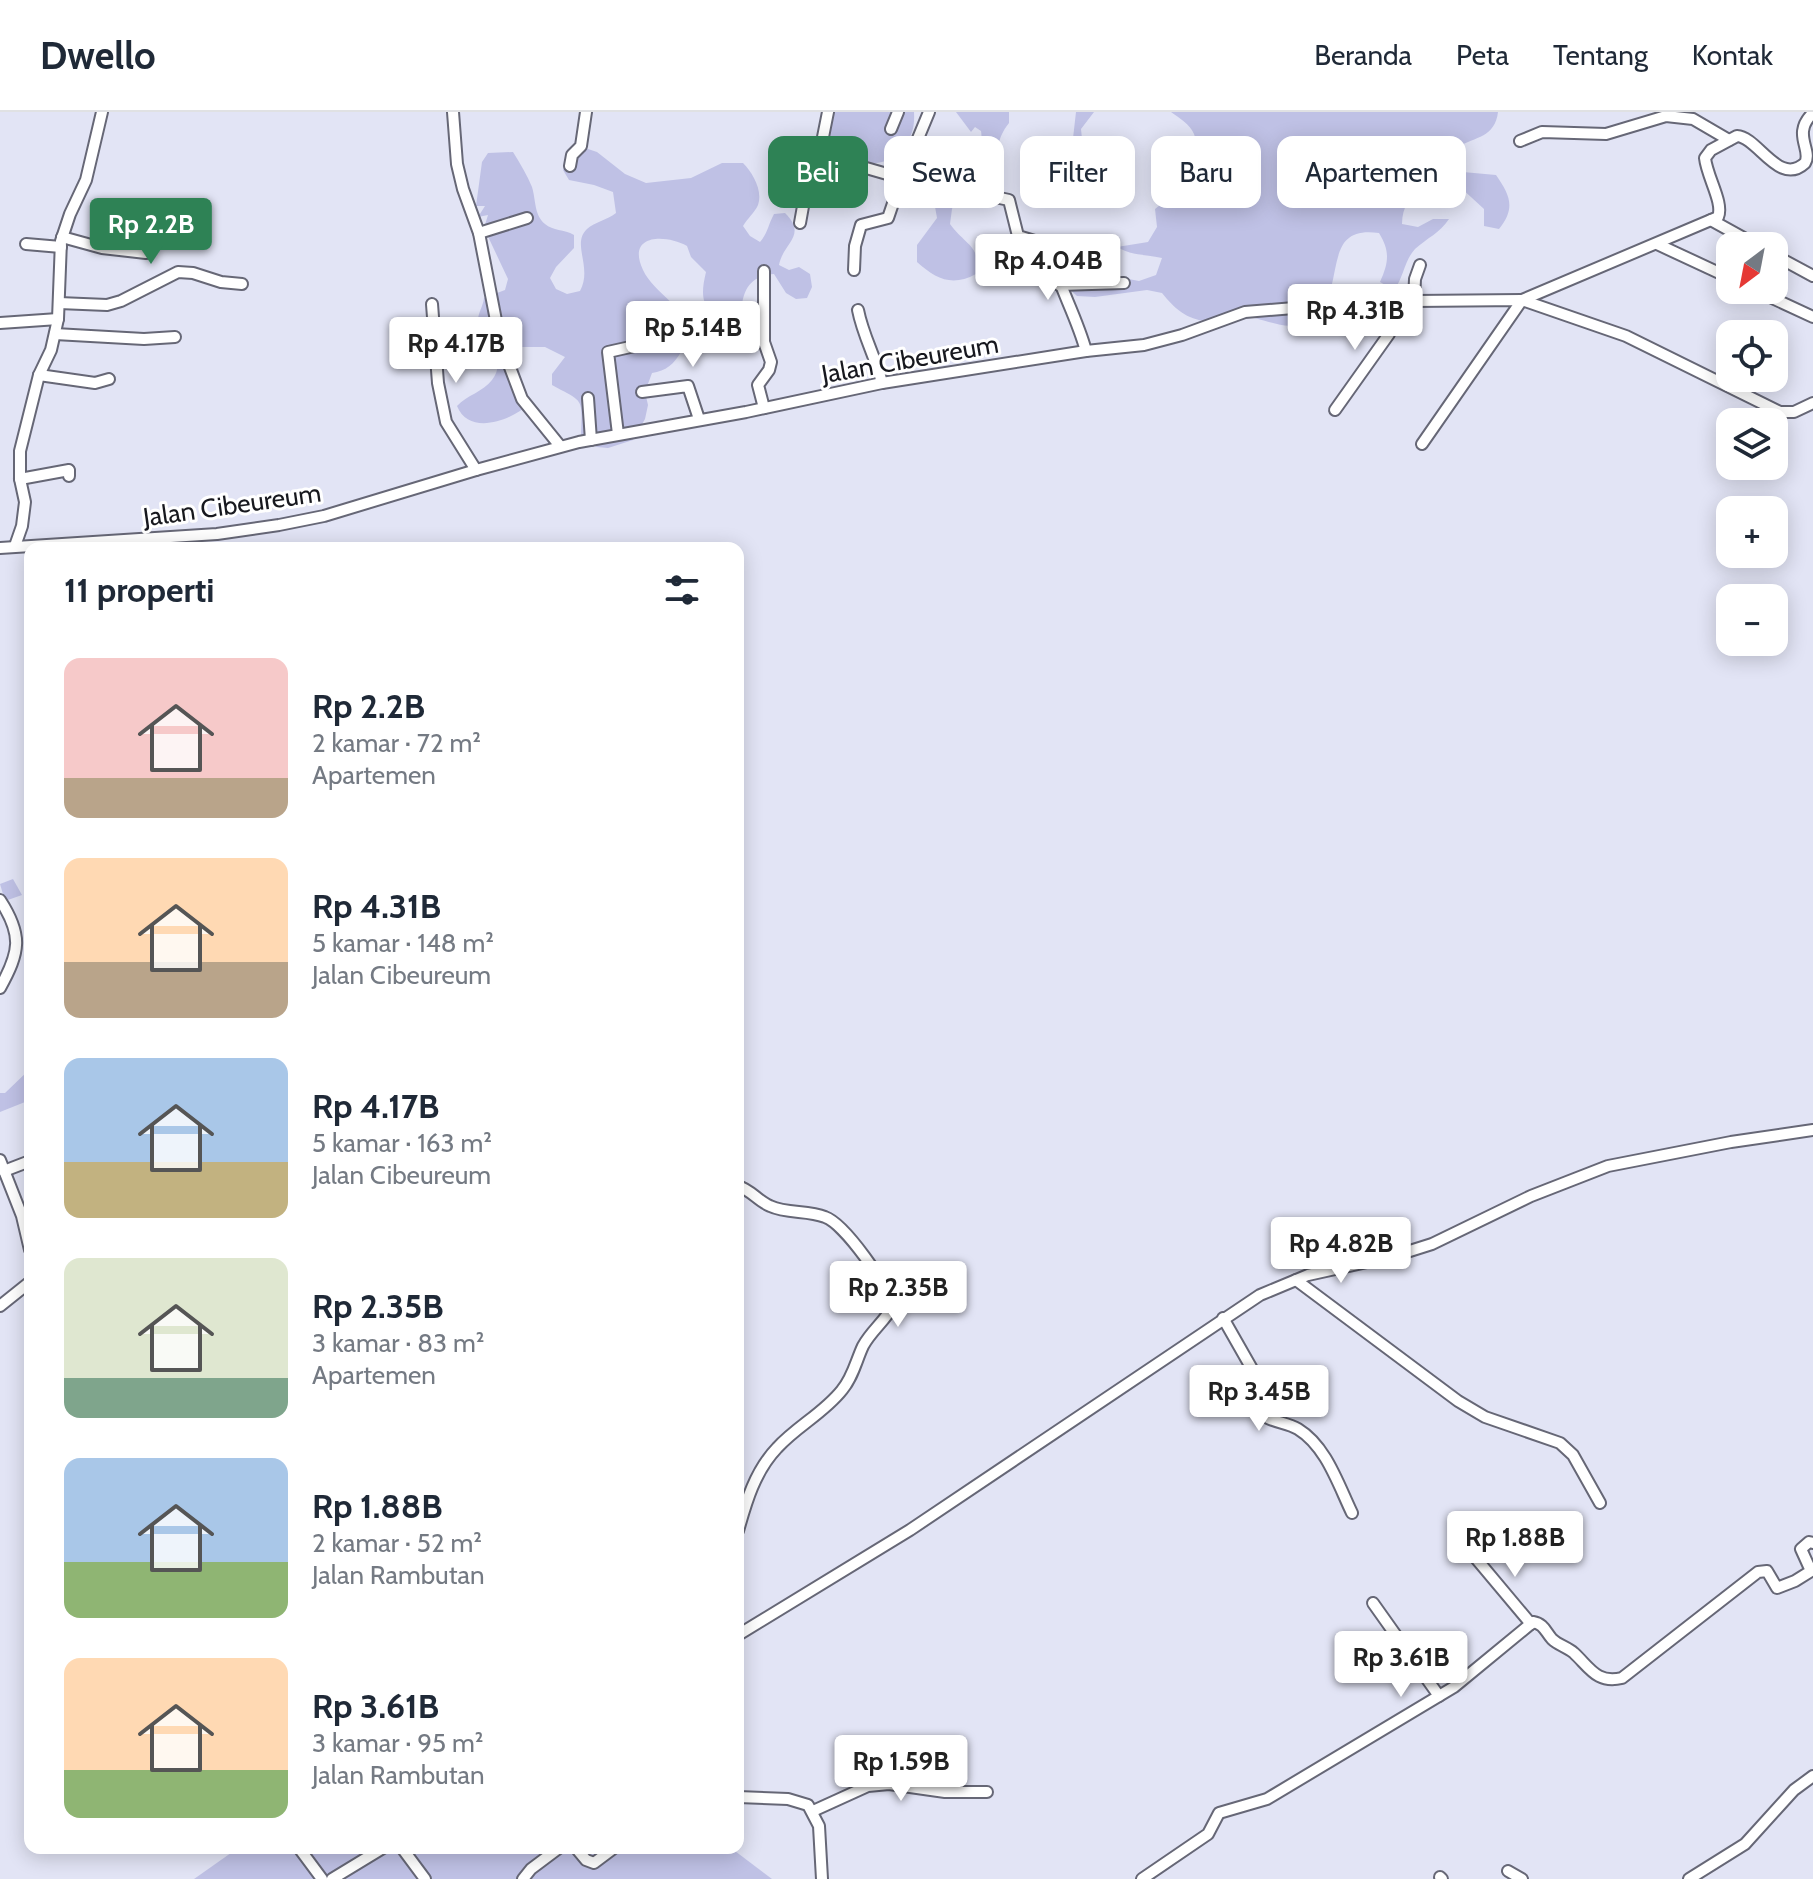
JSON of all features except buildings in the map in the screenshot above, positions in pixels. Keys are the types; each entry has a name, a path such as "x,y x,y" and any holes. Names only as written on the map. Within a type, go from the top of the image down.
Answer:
{"street":[{"path":"15,546 25,502 20,479 20,451 39,375 55,334 62,242 70,214 86,180 102,112"},
{"path":"453,112 457,164 479,233 500,341 522,399 560,446"},
{"path":"570,166 572,155 582,143 586,112"},
{"path":"823,136 828,112"},
{"path":"891,129 898,112"},
{"path":"919,136 929,112"},
{"path":"1422,444 1522,300 1718,217 1720,210 1707,176 1706,157 1711,150 1729,140 1741,135 1776,165 1785,169 1798,167 1810,157 1802,132 1805,121 1813,113"},
{"path":"1520,141 1542,132 1606,134 1666,116 1693,119 1729,140"},
{"path":"1004,199 1009,200 1018,236 1048,245 1059,285 1081,331 1086,351"},
{"path":"800,223 803,208"},
{"path":"854,270 855,246 861,225 887,220 891,208"},
{"path":"479,233 527,218"},
{"path":"1711,220 1733,232"},
{"path":"26,244 62,242 146,253"},
{"path":"1657,244 1716,271"},
{"path":"1788,263 1813,276"},
{"path":"1414,301 1415,279 1420,265"},
{"path":"764,271 764,342 771,362 758,385 764,408"},
{"path":"59,303 107,305 178,272 242,284"},
{"path":"1059,285 1124,283"},
{"name":"Jalan Cibeureum","path":"152,542 324,516 560,446 618,434 882,383 1162,342 1245,312 1414,301 1522,300 1626,336 1780,412 1794,412 1813,403"},
{"path":"1335,410 1389,334 1393,302"},
{"path":"432,304 438,383 446,422 476,470"},
{"path":"1785,304 1813,317"},
{"path":"858,310 864,338 882,383"},
{"path":"0,323 58,319"},
{"path":"55,334 144,339 175,337"},
{"path":"435,345 500,341"},
{"path":"618,434 607,347 657,341"},
{"path":"39,375 95,383 109,379"},
{"path":"642,392 688,386 699,419"},
{"path":"588,398 591,440"},
{"path":"20,479 69,470 69,476"},
{"path":"217,534 219,542"},
{"name":"Jalan Cibeureum","path":"0,548 24,547"},
{"path":"0,900 17,933 17,944 0,988"},
{"path":"744,1631 910,1530 1260,1295 1296,1280 1422,1248 1531,1196 1608,1166 1813,1130"},
{"path":"0,1160 24,1224"},
{"path":"4,1171 24,1163"},
{"path":"744,1190 778,1209 821,1215 832,1220 873,1270 893,1306 863,1346 844,1389 768,1459 749,1492 744,1510"},
{"path":"1296,1280 1458,1401 1485,1417 1560,1443 1573,1455 1600,1503"},
{"path":"0,1306 24,1287"},
{"path":"1223,1318 1260,1383 1258,1410 1264,1417 1294,1426 1312,1439 1326,1458 1352,1513"},
{"path":"1142,1879 1208,1834 1219,1813 1267,1799 1439,1696 1464,1680 1531,1624 1541,1624 1555,1642 1574,1653 1589,1671 1609,1680 1628,1676 1666,1642 1758,1572 1767,1571 1777,1588 1812,1573 1801,1549 1809,1542 1813,1543"},
{"path":"1474,1556 1531,1624"},
{"path":"1373,1603 1439,1696"},
{"path":"1689,1879 1745,1844 1794,1790 1813,1776"},
{"path":"813,1811 868,1786 889,1784 945,1792 987,1792"},
{"path":"744,1797 795,1800 808,1805 820,1833 822,1879"},
{"path":"303,1854 322,1879"},
{"path":"332,1879 373,1854"},
{"path":"406,1854 425,1879"},
{"path":"523,1879 551,1854"},
{"path":"581,1854 594,1863 606,1854"},
{"path":"1508,1871 1522,1879"}],"shaded area":[{"path":"821,112 914,112 910,136 884,136 884,161 880,162 868,163 868,136 830,136 822,129"},
{"path":"956,112 1009,112 1009,123 1001,136 981,136 981,131 975,127 971,132"},
{"path":"1076,112 1094,112 1081,129 1082,136 1073,136"},
{"path":"1171,112 1498,112 1489,131 1466,143 1466,136 1277,136 1277,208 1405,208 1402,224 1418,227 1433,219 1449,219 1411,254 1394,290 1380,282 1387,257 1379,233 1354,235 1338,255 1326,298 1309,318 1293,326 1246,316 1200,320 1182,312 1162,293 1147,290 1095,297 1077,296 1064,284 1060,266 1139,281 1156,275 1162,258 1117,247 1148,242 1157,227 1157,208 1261,208 1261,136 1194,136 1187,124"},
{"path":"585,148 597,152 625,174 646,183 691,178 722,163 743,163 756,182 759,200 757,208 743,226 750,236 760,242 774,214 785,213 792,221 794,234 779,265 789,270 799,267 810,274 812,287 807,298 796,299 786,293 774,274 758,278 748,287 741,316 732,324 709,310 703,291 706,272 691,257 687,246 659,239 644,243 639,258 643,270 682,316 686,338 681,352 672,363 652,373 645,392 648,405 645,419 633,440 608,448 589,444 581,436 579,403 552,385 552,374 565,357 545,347 521,347 513,355 513,367 530,400 521,410 501,420 480,423 471,421 457,406 480,391 496,372 496,359 482,335 478,320 484,298 505,290 508,279 484,228 488,215 478,217 485,206 476,206 482,162 488,153 513,152 532,187 541,220 552,228 574,235 574,248 550,278 556,289 567,294 580,291 583,282 583,235 590,227 616,213 613,192 569,180 563,170 567,160"},
{"path":"1466,172 1496,175 1508,195 1508,215 1499,229 1484,226 1484,209 1466,192"},
{"path":"935,208 952,208 950,224 974,251 977,257 976,274 959,280 945,279 917,262 917,245 937,218"},
{"path":"13,879 22,895 5,901 0,884"},
{"path":"24,1075 24,1102 0,1112 0,1093 5,1093"},
{"path":"229,1854 739,1854 772,1879 194,1879"}]}
